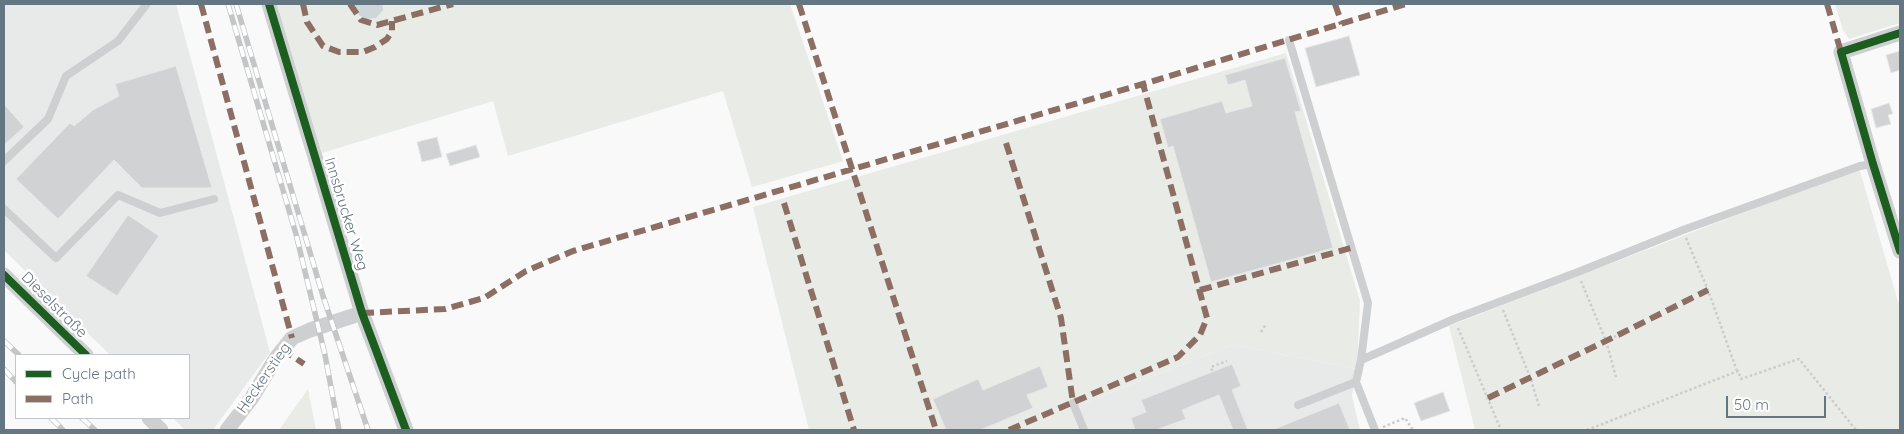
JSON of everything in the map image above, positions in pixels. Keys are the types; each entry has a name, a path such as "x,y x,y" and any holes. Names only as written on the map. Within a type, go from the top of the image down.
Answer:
{"street":[{"name":"Innsbrucker Weg","path":"269,4 362,313 406,430"},
{"path":"1900,33 1841,52 1900,251"},
{"name":"Dieselstraße","path":"4,275 85,354"},
{"name":"Heckerstieg","path":"227,430 251,398 276,358 292,338 362,313"},
{"path":"150,419 162,430"}],"lane":[{"path":"4,161 48,118 66,76 118,40 146,6"},
{"path":"1289,40 1368,303 1361,360 1356,382 1375,430"},
{"path":"1361,360 1454,319 1683,230 1860,166 1873,164"},
{"path":"4,209 56,258 118,195 160,212 214,199"},
{"path":"1298,405 1356,382"},
{"path":"1073,402 1084,430"}],"path":[{"path":"1683,230 1708,290 1741,379 1799,359 1856,430"},
{"path":"1578,272 1606,341 1616,378"},
{"path":"1500,301 1530,377 1538,406"},
{"path":"1454,319 1501,430"},
{"path":"1261,332 1266,324"},
{"path":"1614,337 1618,335"},
{"path":"1212,372 1211,368 1227,361"},
{"path":"1587,430 1738,372"},
{"path":"1375,430 1405,418 1413,430"}],"shaded area":[{"path":"4,4 176,4 270,352 213,430 185,430 174,419 190,419 190,354 109,354 4,250"},
{"path":"277,4 790,4 843,161 752,187 723,91 508,156 493,101 322,153"},
{"path":"353,4 382,4 383,10 376,18 366,19 359,15"},
{"path":"1835,4 1900,4 1900,23 1849,39 1843,30"},
{"path":"1286,53 1360,301 1357,369 1232,345 1077,406 1086,430 809,430 753,207"},
{"path":"1859,168 1900,308 1900,430 1475,430 1449,326"},
{"path":"1232,345 1357,369 1352,396 1360,430 1086,430 1077,406"},
{"path":"308,389 316,430 279,430"}],"building":[{"path":"1349,36 1360,75 1316,87 1305,48"},
{"path":"1900,51 1900,70 1891,73 1886,55"},
{"path":"1285,58 1301,111 1295,112 1333,248 1211,282 1173,146 1168,148 1160,119 1222,101 1226,113 1252,106 1245,80 1228,85 1225,75"},
{"path":"176,66 212,188 142,188 114,160 58,219 16,179 70,123 74,126 93,110 119,96 115,84"},
{"path":"1889,103 1893,114 1888,115 1891,124 1876,128 1871,109"},
{"path":"4,104 24,127 4,145"},
{"path":"437,137 442,157 422,162 417,142"},
{"path":"476,145 480,157 450,166 446,154"},
{"path":"128,215 159,236 117,296 86,276"},
{"path":"1232,364 1241,386 1232,390 1248,430 1233,430 1219,395 1182,410 1186,419 1156,430 1135,430 1131,418 1146,412 1141,400"},
{"path":"1040,366 1048,387 1027,395 1033,408 980,430 946,430 933,399 978,379 983,390"},
{"path":"1443,392 1450,411 1421,421 1414,403"},
{"path":"1339,403 1350,430 1272,430"}],"railway":[{"path":"228,4 296,234 325,355 339,430"},
{"path":"236,4 323,296 368,430"},
{"path":"4,341 18,354"},
{"path":"4,369 15,381"},
{"path":"52,419 63,430"},
{"path":"83,419 95,430"}],"marked path":[{"path":"201,4 292,338"},
{"path":"303,4 307,22 323,46 339,52 363,52 375,47 387,39 392,31 392,21"},
{"path":"350,4 361,20 377,25 453,4"},
{"path":"799,4 936,430"},
{"path":"1335,4 1342,24"},
{"path":"362,313 445,309 484,298 526,271 573,251 1143,84 1406,4"},
{"path":"1827,4 1841,52"},
{"path":"1009,430 1178,357 1200,335 1207,318 1143,84"},
{"path":"1006,143 1061,318 1073,403"},
{"path":"784,203 854,430"},
{"path":"1200,290 1351,248"},
{"path":"1618,335 1708,290"},
{"path":"1488,398 1614,337"},
{"path":"282,349 304,364"}],"cycle path":[{"path":"269,4 362,313 406,430"},
{"path":"1900,33 1841,52 1900,251"},
{"path":"4,275 85,354"}]}
